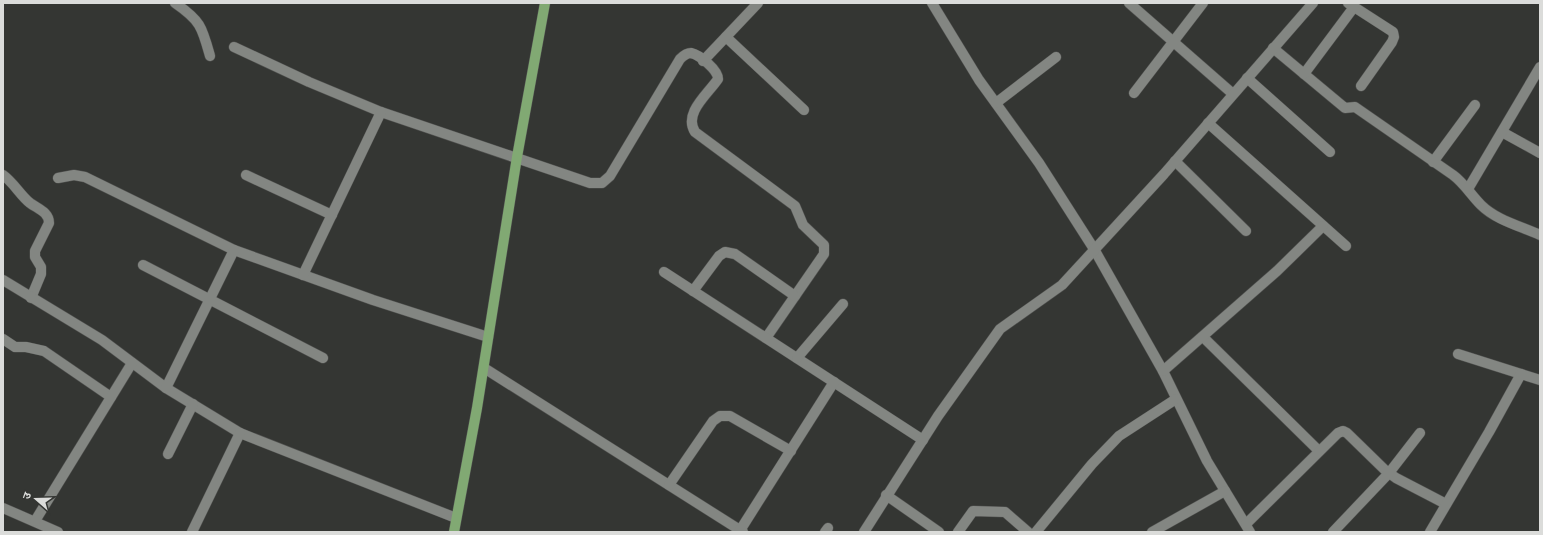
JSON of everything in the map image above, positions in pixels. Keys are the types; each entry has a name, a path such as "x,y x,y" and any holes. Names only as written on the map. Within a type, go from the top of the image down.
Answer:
{"main road":[{"path":"454,532 484,368 517,157 545,3"}],"street":[{"path":"176,3 195,18 203,29 210,56"},
{"path":"703,61 758,3"},
{"path":"932,3 979,80 1039,163 1094,249 1163,371 1207,460 1248,528 1319,451 1338,433 1343,431 1396,478 1446,504"},
{"path":"1129,3 1233,94"},
{"path":"1134,93 1203,3"},
{"path":"864,532 886,495 1000,329 1062,285 1175,161 1310,4"},
{"path":"1304,74 1351,5 1394,32 1392,42 1361,86"},
{"path":"726,37 804,110"},
{"path":"234,47 309,82 381,112 590,183 602,183 610,176 680,60 685,54 690,53 714,69 718,74 718,79 691,118 691,126 695,132 795,206 803,225 824,245 824,254 766,338"},
{"path":"1273,48 1345,108 1355,107 1462,181 1480,204 1488,210 1540,235"},
{"path":"996,103 1056,57"},
{"path":"1468,189 1540,67"},
{"path":"1247,78 1330,152"},
{"path":"1433,162 1475,105"},
{"path":"303,275 381,112"},
{"path":"1208,123 1346,246"},
{"path":"1502,132 1540,152"},
{"path":"1175,161 1246,231"},
{"path":"3,175 10,180 25,199 46,213 49,217 49,223 35,251 36,262 41,267 41,274 31,298"},
{"path":"58,178 74,175 84,177 234,250 373,300 488,337"},
{"path":"246,175 332,215"},
{"path":"1163,371 1277,271 1323,226"},
{"path":"166,388 234,250"},
{"path":"694,291 719,256 725,252 735,254 795,296"},
{"path":"143,265 324,358"},
{"path":"664,272 923,440"},
{"path":"3,280 102,340 166,388 240,433 456,518"},
{"path":"797,358 842,304"},
{"path":"1203,337 1319,451"},
{"path":"3,339 15,347 26,347 44,351 111,397"},
{"path":"1458,354 1540,380"},
{"path":"35,521 132,362"},
{"path":"484,368 741,531 834,382"},
{"path":"1430,532 1489,432 1521,374"},
{"path":"1036,532 1092,464 1119,436 1176,398"},
{"path":"168,454 193,404"},
{"path":"669,485 714,421 720,416 730,416 790,451"},
{"path":"192,532 240,433"},
{"path":"1333,532 1389,473 1420,433"},
{"path":"1152,532 1225,491"},
{"path":"886,495 938,532"},
{"path":"3,508 58,532"},
{"path":"958,532 973,511 1005,512 1028,532"}]}
